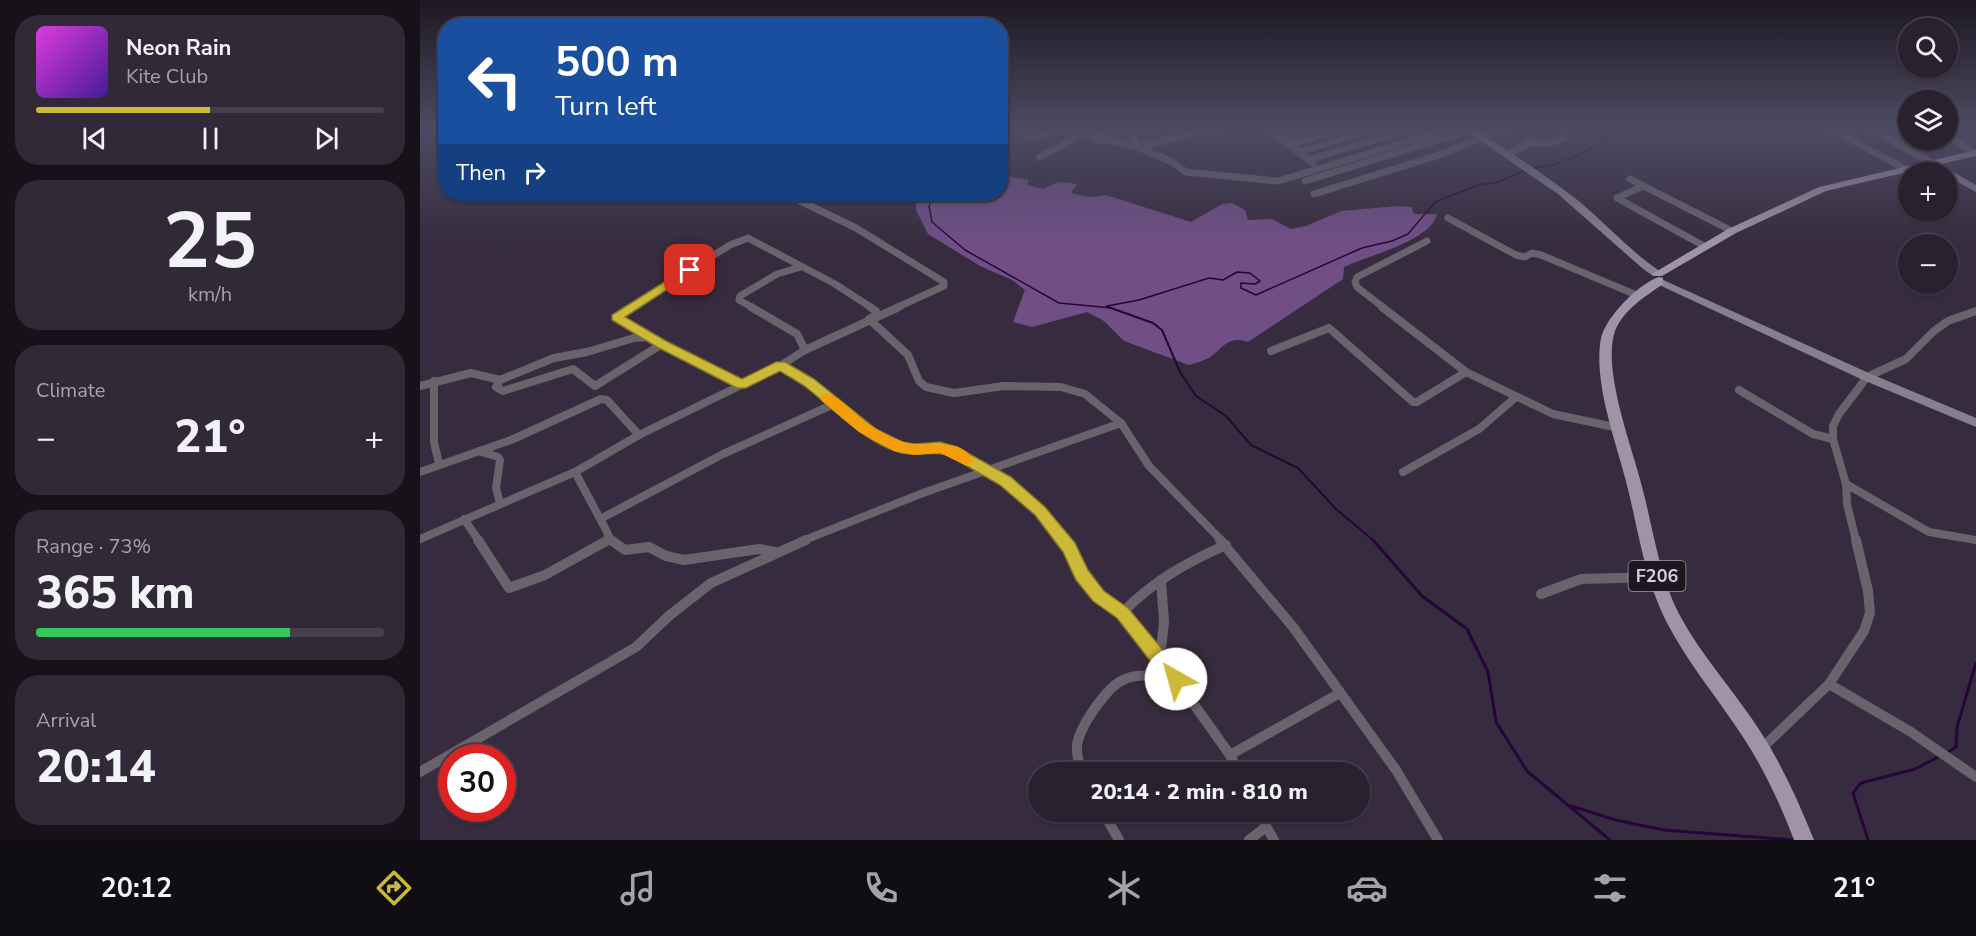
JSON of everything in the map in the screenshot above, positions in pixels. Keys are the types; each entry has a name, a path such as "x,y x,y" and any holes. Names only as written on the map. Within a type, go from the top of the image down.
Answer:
{"main road":[{"path":"1522,165 1575,202 1638,262 1659,278 1686,293 1867,377 1976,423"},
{"name":"F206","path":"1803,838 1790,804 1761,749 1684,638 1670,613 1657,577 1620,428 1610,384 1606,341 1619,316 1671,265 1732,231 1823,189 1898,171"},
{"path":"1958,178 1976,189"}],"street":[{"path":"1177,165 1186,171 1209,176 1278,181 1329,165"},
{"path":"1316,165 1343,186"},
{"path":"1305,181 1354,165"},
{"path":"1375,165 1382,173"},
{"path":"1314,194 1406,165"},
{"path":"1630,179 1732,231"},
{"path":"1642,186 1617,198 1704,246"},
{"path":"420,538 575,472 639,435 780,366 805,350 869,319 941,289 944,282 863,232 800,201"},
{"path":"1449,218 1516,255 1525,257 1532,253 1541,255 1583,270 1640,295"},
{"path":"742,385 662,344 616,317 680,274 701,264 737,241 748,238 795,266 841,288 876,311 876,315 869,319"},
{"path":"1427,241 1358,277 1355,282 1357,287 1466,372 1516,397 1571,419 1620,428"},
{"path":"795,266 768,278 740,296 739,300 797,334 805,350"},
{"path":"1761,749 1830,684 1864,631 1870,613 1868,591 1847,504 1846,484 1833,439 1833,426 1839,414 1867,377 1906,359 1934,331 1948,321 1976,311"},
{"path":"869,319 908,355 919,381 926,387 954,393 1004,386 1061,387 1085,394 1121,423 1149,466 1226,545 1293,627 1396,770 1438,840"},
{"path":"1271,351 1329,328 1413,402 1417,402 1466,372"},
{"path":"420,386 471,373 500,380 554,358 587,352 634,338 652,338"},
{"path":"595,386 662,344"},
{"path":"780,366 809,383 872,433 899,447 914,450 940,448 952,451 1006,481 1030,501 1069,548 1082,575 1098,596 1122,613 1176,679 1233,762"},
{"path":"500,380 496,387 503,391 573,369 595,386 599,394 594,402"},
{"path":"434,381 434,442 439,464"},
{"path":"1739,390 1813,434 1833,439"},
{"path":"1402,472 1479,429 1516,397"},
{"path":"420,472 529,433 601,399 607,400 639,435"},
{"path":"602,518 723,454 834,404"},
{"path":"420,772 636,646 670,615 711,583 776,552 923,493 1121,423"},
{"path":"478,451 498,457 500,460 496,482 496,498 500,503"},
{"path":"575,472 594,511 602,518 610,539 625,550 649,547 666,556 684,560 759,549 776,552"},
{"path":"1846,484 1929,532 1976,540"},
{"path":"464,519 509,588 555,570 610,539"},
{"path":"1122,613 1139,595 1189,561 1226,545"},
{"path":"1541,594 1581,579 1657,577"},
{"path":"1160,659 1164,622 1161,580"},
{"path":"1078,762 1078,741 1109,690 1122,680 1137,676 1176,679"},
{"path":"1830,684 1911,732 1976,777"},
{"path":"1230,755 1340,693"},
{"path":"1109,822 1119,840"},
{"path":"1263,822 1274,840"},
{"path":"1249,840 1266,827"}],"shaded area":[{"path":"1008,176 1029,180 1027,185 1043,189 1058,182 1077,184 1071,193 1090,197 1106,195 1191,222 1222,204 1232,203 1245,210 1248,220 1272,219 1291,229 1306,226 1341,211 1398,206 1411,207 1414,214 1437,214 1432,224 1411,240 1344,267 1343,279 1248,342 1235,340 1226,344 1209,358 1189,365 1124,341 1104,321 1087,312 1032,327 1013,322 1025,290 1012,280 980,266 928,234 916,210 916,201 1008,201"}],"waterway":[{"path":"1531,169 1550,165"},
{"path":"1107,306 1139,300 1209,278 1223,280 1237,272 1250,273 1260,281 1255,284 1241,283 1241,288 1256,295 1362,248 1392,241 1408,234 1435,202 1478,185 1499,182 1526,170"},
{"path":"932,201 929,206 932,222 965,250 1059,303 1110,308"},
{"path":"1110,308 1153,323 1162,330 1180,372 1196,396 1226,416 1251,445 1298,468 1336,509 1374,541"},
{"path":"1374,541 1422,596 1467,629 1488,672 1496,722 1527,771 1610,840"},
{"path":"1948,752 1956,747 1957,727 1976,663"},
{"path":"1868,840 1853,793 1861,783 1915,769 1940,756"},
{"path":"1571,806 1616,820 1664,830 1793,840"}],"slow traffic":[{"path":"827,398 864,428 899,447 914,450 940,448 952,451 967,461"}],"route":[{"path":"690,270 680,274 616,317 662,344 742,385 780,366 809,383 846,412 850,418 872,433 899,447 914,450 940,448 952,451 1006,481 1040,511 1069,548 1082,575 1098,596 1122,613 1176,679"}]}
